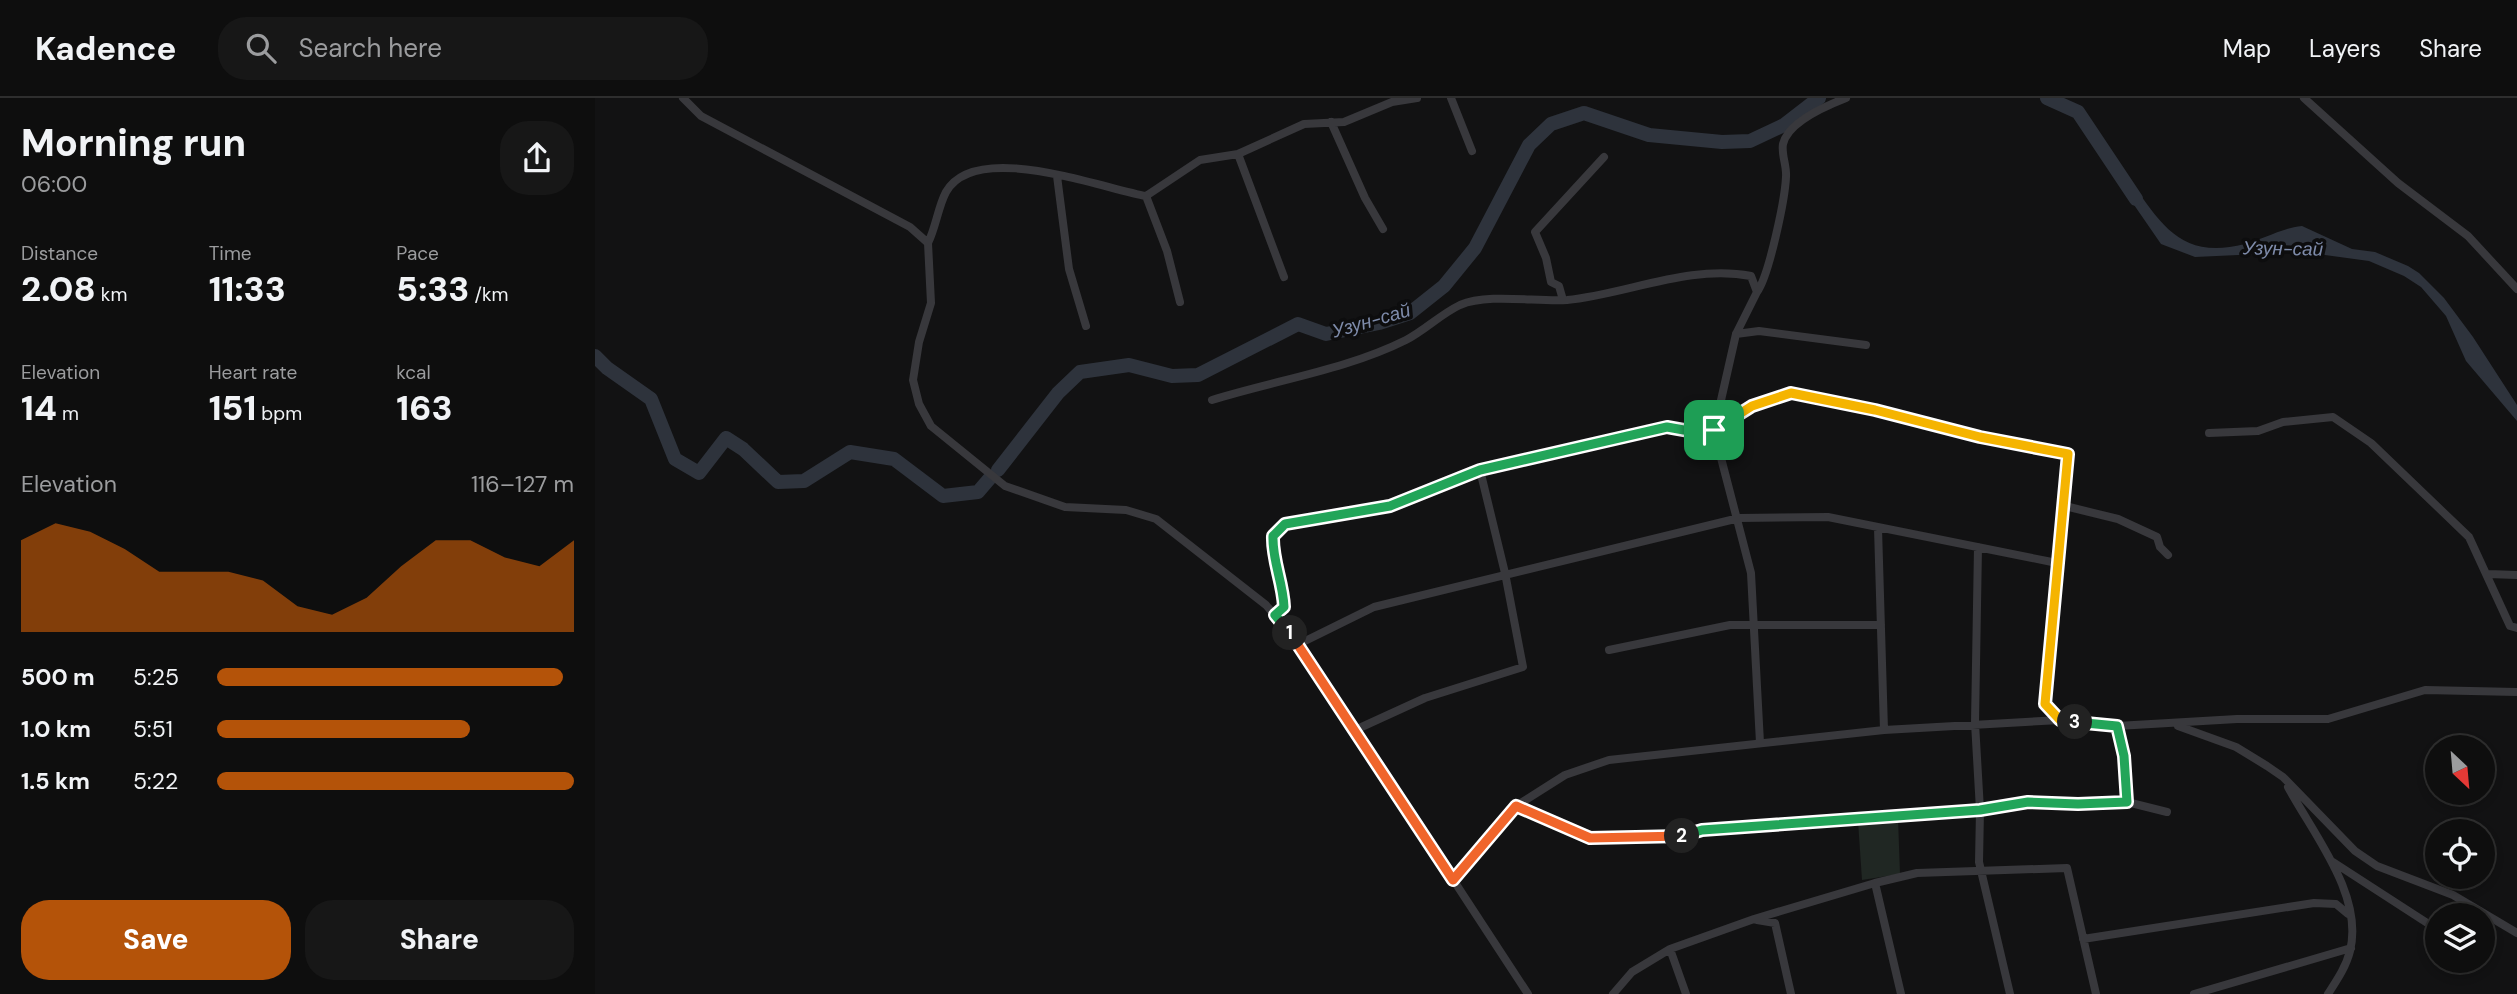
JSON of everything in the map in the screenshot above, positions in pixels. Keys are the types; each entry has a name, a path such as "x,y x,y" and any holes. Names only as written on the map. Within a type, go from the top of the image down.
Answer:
{"street":[{"path":"683,98 701,116 910,227 929,243"},
{"path":"1417,98 1392,102 1344,122 1304,124 1238,154 1200,160 1146,196 1018,167 980,167 964,172 946,191 929,243 931,303 919,342 913,380 919,404 931,426 1005,486 1065,507 1126,510 1156,519 1266,605 1299,644 1528,994"},
{"path":"1451,98 1472,151"},
{"path":"1760,743 1751,573 1739,518 1714,430 1736,334 1765,281 1770,264 1786,176 1783,145 1790,131 1818,108 1846,98"},
{"path":"2304,98 2398,183 2468,236 2517,289"},
{"path":"1331,122 1365,198 1384,229"},
{"path":"1238,154 1284,277"},
{"path":"1563,300 1559,286 1551,282 1546,258 1535,232 1604,158"},
{"path":"1057,176 1069,269 1086,326"},
{"path":"1146,196 1167,251 1180,302"},
{"path":"1212,400 1358,359 1406,340 1461,305 1482,300 1563,300 1700,275 1735,273 1751,276 1757,292"},
{"path":"1736,334 1759,331 1866,345"},
{"path":"1275,615 1284,607 1273,550 1273,536 1285,524 1390,506 1480,470 1667,427 1695,432 1714,430 1752,406 1791,393 1875,410 1980,437 2068,454 2061,505 2045,704 2060,720"},
{"path":"2209,433 2258,431 2283,422 2333,417 2371,443 2469,537 2510,626 2517,628"},
{"path":"1355,730 1425,698 1523,667 1505,573 1480,470"},
{"path":"2061,505 2140,527 2157,537 2159,547 2168,555"},
{"path":"1299,644 1374,607 1739,518 1828,517 2057,563"},
{"path":"1878,528 1884,730"},
{"path":"1978,547 1975,723 1981,870 2010,994"},
{"path":"2488,574 2517,575"},
{"path":"1609,650 1730,625 1881,625"},
{"path":"1453,880 1516,806 1565,775 1609,760 1884,730 1975,723 2060,720 2117,726 2175,725 2237,719 2328,719 2425,690 2517,692"},
{"path":"2175,725 2236,747 2283,777 2355,851 2377,866 2453,895 2517,933"},
{"path":"2117,726 2124,756 2127,802"},
{"path":"2283,777 2343,883 2349,914 2351,948 2343,970 2328,994"},
{"path":"1516,806 1590,838 1679,837 1702,830 1980,810 2028,802 2127,802 2167,812"},
{"path":"2333,862 2425,922"},
{"path":"1613,994 1632,972 1670,949 1754,919 1875,883 1917,873 2067,868 2097,994"},
{"path":"1875,883 1901,994"},
{"path":"2083,939 2314,903 2336,904 2349,914"},
{"path":"1754,919 1775,923 1791,994"},
{"path":"2194,994 2351,948"},
{"path":"1670,949 1686,994"}],"shaded area":[{"path":"1898,818 1900,874 1862,880 1858,821"}],"water":[{"path":"2132,183 2165,226 2190,243 2224,248 2302,226 2352,249 2375,252 2408,266 2444,298 2473,337 2517,405 2517,421 2466,361 2446,316 2421,287 2404,276 2369,261 2303,252 2195,257 2161,244 2121,186"}],"waterway":[{"name":"Узун-сай","path":"998,470 1058,393 1080,372 1129,365 1172,376 1198,375 1298,324 1326,334 1379,323 1410,313 1444,286 1475,248 1529,145 1551,124 1584,113 1649,135 1722,142 1750,141 1784,125 1819,98"},
{"name":"Узун-сай","path":"2047,98 2078,112 2136,199"},
{"name":"Узун-сай","path":"595,356 607,368 651,399 675,459 699,473 726,438 743,449 778,482 804,481 850,452 894,459 943,496 978,492 990,478"}],"route":[{"path":"1791,393 1875,410 1980,437 2068,454 2061,505 2045,704 2060,720 2117,726 2124,756 2127,802 2028,802 1980,810 1702,830 1679,837 1590,838 1516,806 1453,880 1299,644 1275,615 1284,607 1282,577 1273,550 1273,536 1285,524 1390,506 1480,470 1667,427 1695,432 1714,430 1752,406 1791,393"}]}
